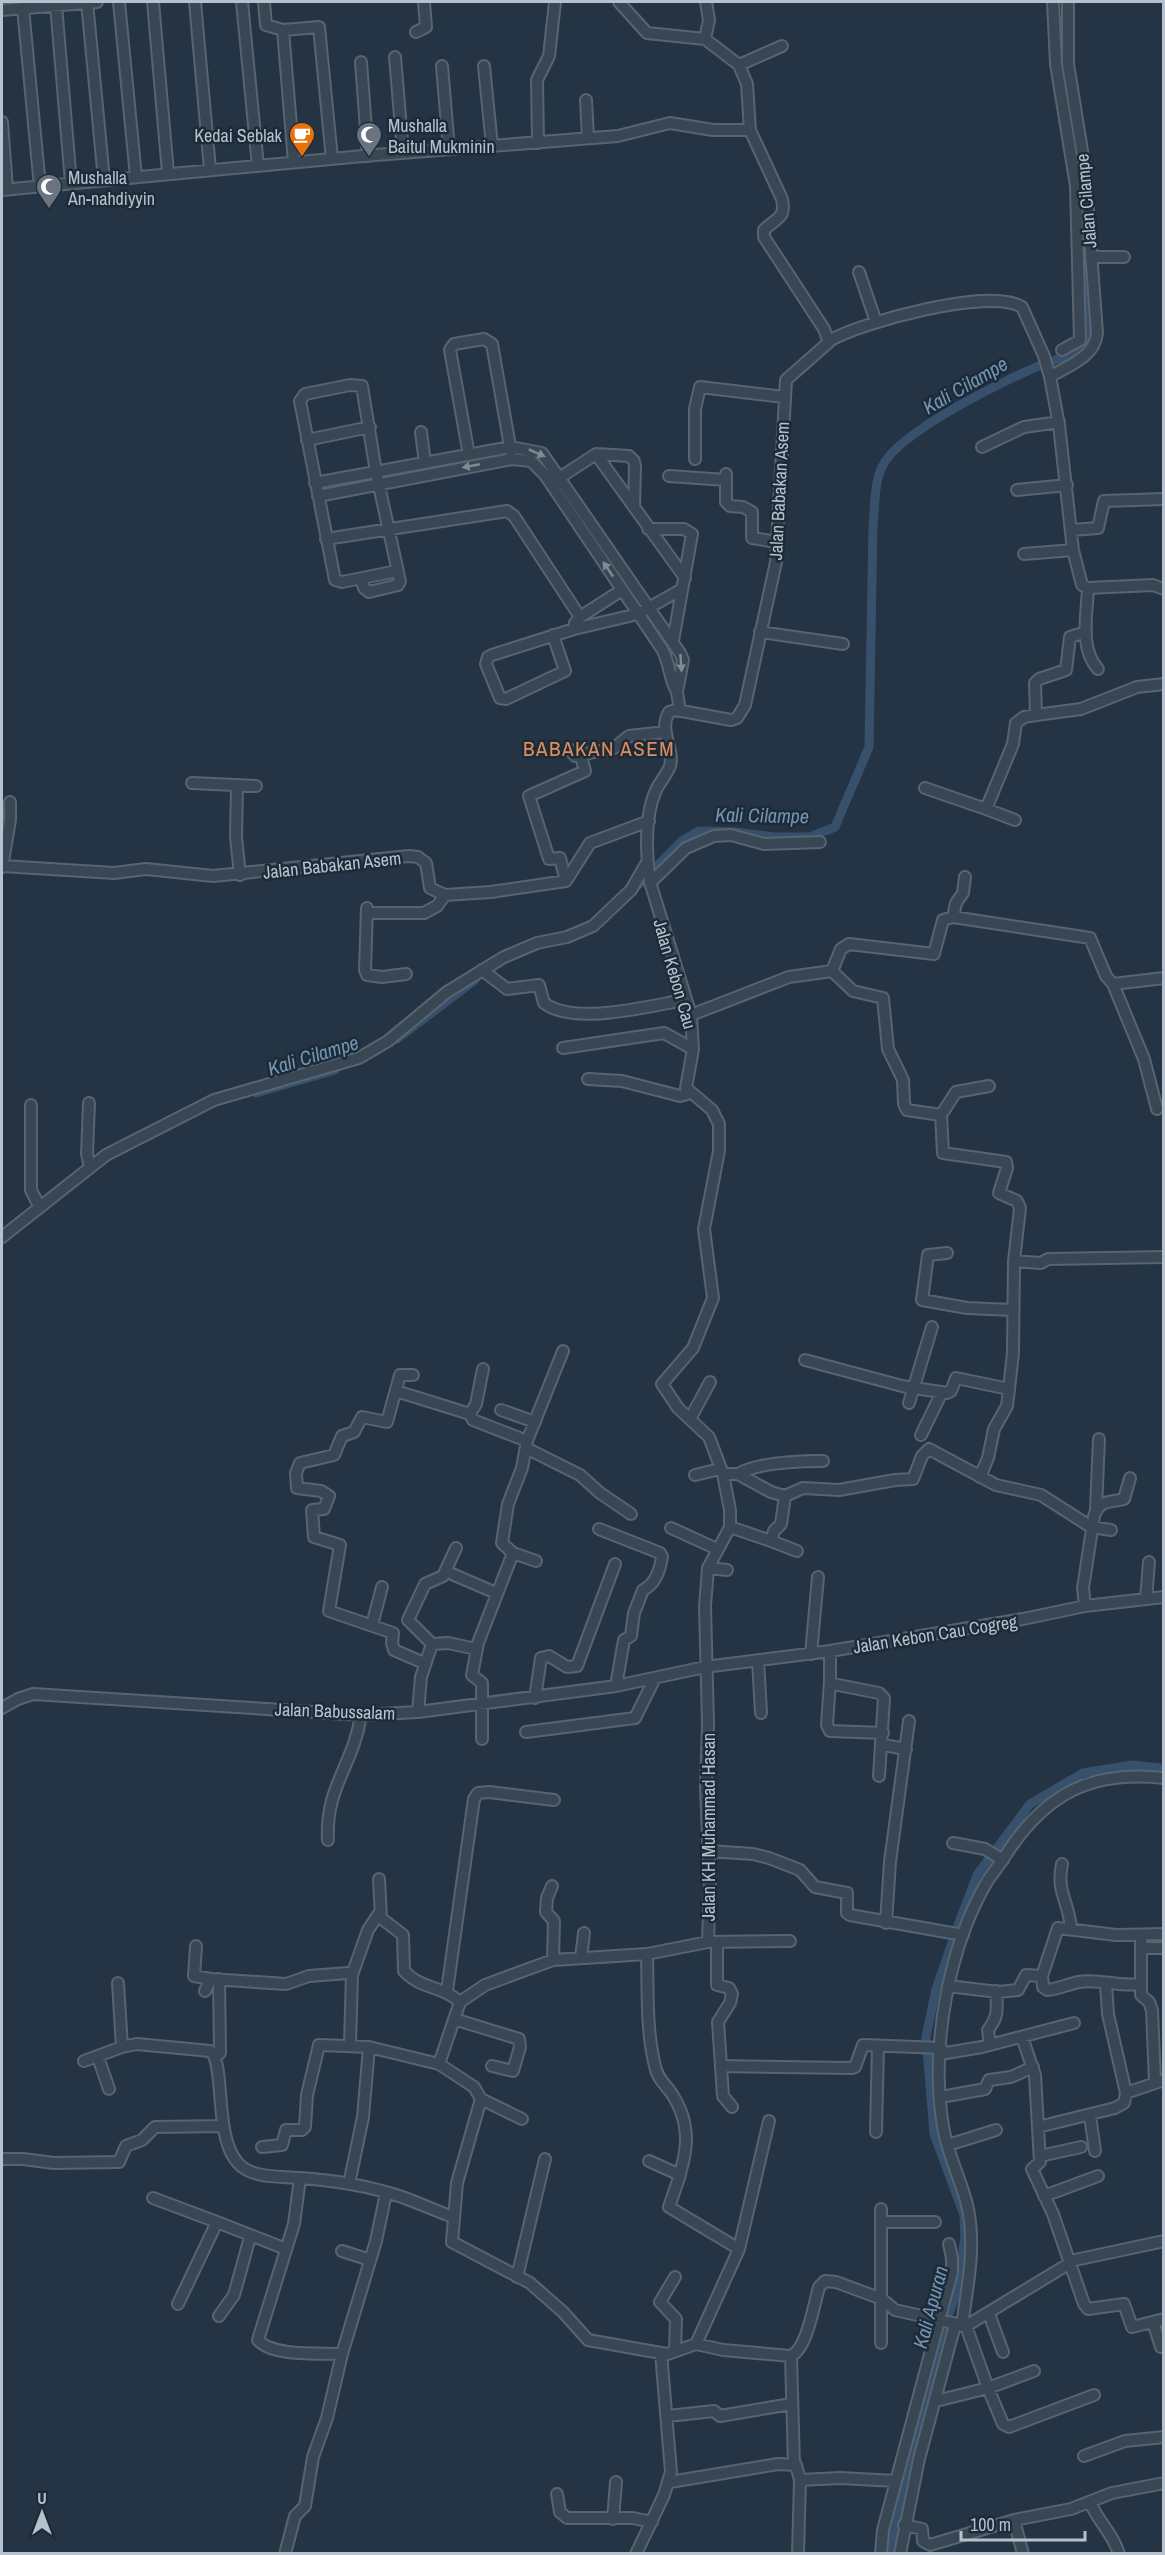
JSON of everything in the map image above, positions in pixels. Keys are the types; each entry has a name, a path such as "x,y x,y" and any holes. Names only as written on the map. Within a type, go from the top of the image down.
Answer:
{"street":[{"path":"87,2 104,180"},
{"path":"2,10 97,2"},
{"path":"118,2 136,177"},
{"path":"153,2 168,173"},
{"path":"195,2 210,170"},
{"path":"242,2 258,166"},
{"path":"264,2 266,25 283,30 320,27 332,159"},
{"path":"417,32 426,27 424,2"},
{"path":"538,143 537,80 549,56 555,2"},
{"path":"619,2 647,33 705,39 739,65 747,84 750,129 782,199 784,210 780,217 764,230 764,237 824,329 829,341"},
{"path":"705,39 709,20 706,2"},
{"path":"1053,2 1056,64 1072,129"},
{"name":"Jalan Cilampe","path":"1049,374 1089,354 1095,345 1097,333 1092,257 1072,129 1068,64 1068,2"},
{"path":"56,5 71,183"},
{"path":"23,8 40,187"},
{"path":"283,30 294,162"},
{"path":"739,65 782,46"},
{"path":"395,57 403,152"},
{"path":"361,62 368,156"},
{"path":"442,66 449,149"},
{"path":"484,66 492,146"},
{"path":"586,100 588,138"},
{"path":"2,122 4,189 403,152 618,136 670,123 713,130 750,129"},
{"path":"1062,350 1077,344 1081,334 1080,170"},
{"path":"1092,257 1124,257"},
{"path":"859,272 876,322"},
{"name":"Jalan Babakan Asem","path":"680,711 727,719 736,718 745,705 772,588 777,542 784,397 788,377 827,346 829,341 848,330 966,302 1008,301 1025,312 1049,374 1059,422 1073,550 1082,585 1088,588"},
{"path":"469,455 450,350 454,344 484,339 490,341 511,453"},
{"path":"360,384 370,427 376,472 400,581 398,585 369,592 364,588 361,579 342,582 335,580 300,401 305,393 360,384"},
{"path":"695,459 695,409 700,387 784,397"},
{"path":"982,447 1012,431 1059,422"},
{"path":"307,440 370,427"},
{"path":"421,432 425,463"},
{"path":"318,496 511,453 531,461 550,483 669,663 672,683 677,692"},
{"path":"2,1237 106,1155 214,1100 359,1058 388,1041 431,1004 537,943 567,937 593,926 631,890 648,865 649,821 655,791 670,766 665,732 667,714 672,710 680,711 677,692 682,660 673,641 561,477 542,453 469,455 315,483"},
{"path":"550,483 596,454 633,458 634,508"},
{"path":"596,454 683,584"},
{"path":"669,476 726,477 728,504 743,507 752,513 752,538 777,542"},
{"path":"1017,490 1067,485"},
{"path":"1072,530 1098,528 1102,502 1164,500"},
{"path":"326,539 502,510 510,512 580,617"},
{"path":"648,529 691,532 693,537 673,641"},
{"path":"1024,554 1073,550"},
{"path":"553,635 565,671 515,695 500,698 489,675 486,658 553,635 638,614 649,609 683,584"},
{"path":"1098,669 1090,660 1086,632 1088,588 1153,585 1164,589"},
{"path":"574,629 575,622 580,617 622,590"},
{"path":"760,632 843,644"},
{"path":"1036,715 1035,683 1039,679 1066,670 1070,638 1086,632"},
{"path":"986,809 1013,744 1016,723 1024,717 1081,709 1137,687 1164,684"},
{"path":"569,749 575,756 581,756 614,748 629,736 665,732"},
{"path":"566,881 560,858 549,859 529,796 585,771 581,756"},
{"path":"192,783 256,786"},
{"path":"237,786 236,837 240,875"},
{"path":"925,788 1015,820"},
{"path":"2,867 10,820 10,802"},
{"path":"406,974 382,977 367,975 365,970 367,910 424,913 437,906 445,896 566,881 590,843 649,821"},
{"path":"650,883 686,848 714,836 731,836 764,844 820,842"},
{"name":"Jalan Babakan Asem","path":"2,867 100,873 146,869 191,875 240,875 409,856 418,857 426,863 430,888 445,896"},
{"name":"Jalan Kebon Cau","path":"648,865 650,883 684,999 691,1015 693,1049 686,1088"},
{"path":"953,917 956,903 963,893 965,877"},
{"path":"832,971 841,949 849,944 934,954 942,920 953,917 1090,938 1106,976 1113,984 1144,1059 1157,1109"},
{"path":"691,1015 789,977 832,971"},
{"path":"832,971 854,991 883,998 888,1049 903,1080 905,1107 907,1110 941,1115"},
{"path":"485,973 507,989 539,985 544,1003 555,1010 621,1012 684,999"},
{"path":"1113,984 1164,978"},
{"path":"563,1048 664,1033 693,1049"},
{"path":"588,1078 622,1081 680,1096 687,1094 686,1088"},
{"path":"980,1477 988,1458 994,1429 1007,1406 1013,1353 1014,1262 1020,1208 1017,1201 999,1193 1007,1168 1006,1162 943,1153 941,1115 956,1092 989,1086"},
{"path":"686,1088 718,1116 719,1133 712,1193 704,1229 713,1298 693,1348 662,1384 670,1398 709,1437 729,1499 730,1527 708,1568 704,1630 705,1667"},
{"path":"89,1103 90,1167"},
{"path":"31,1105 31,1190 39,1206"},
{"path":"947,1253 928,1255 922,1300 967,1308 1012,1310"},
{"path":"1014,1262 1041,1263 1048,1259 1164,1257"},
{"path":"909,1403 932,1328"},
{"path":"536,1562 513,1552 502,1543 508,1504 522,1468 526,1445 563,1351"},
{"path":"806,1360 915,1388 942,1392 950,1391 956,1378 1009,1389"},
{"path":"483,1369 476,1404 470,1414 472,1420 526,1445 580,1475 600,1493 631,1514"},
{"path":"413,1375 400,1375 387,1422 362,1417 354,1432 343,1434 334,1455 300,1463 295,1478 297,1488 321,1491 329,1496 324,1509 312,1510 310,1514 314,1536 340,1545 329,1611 393,1633 394,1650 424,1663"},
{"path":"690,1419 711,1382"},
{"path":"396,1391 470,1414"},
{"path":"921,1434 942,1392"},
{"path":"501,1410 535,1422"},
{"path":"1085,1606 1083,1588 1091,1527 1096,1509 1099,1439"},
{"path":"695,1475 721,1471 738,1474 771,1492 785,1496 803,1488 839,1490 901,1479 911,1480 925,1450 930,1449 996,1485 1041,1495 1091,1527 1103,1531 1111,1530"},
{"path":"738,1474 753,1466 797,1461 823,1461"},
{"path":"1096,1509 1104,1502 1124,1499 1130,1478"},
{"path":"771,1541 774,1531 781,1524 785,1496"},
{"path":"730,1527 797,1551"},
{"path":"671,1528 717,1549"},
{"path":"599,1529 660,1552 662,1557 654,1581 650,1587 643,1590 634,1613 631,1635 624,1640 616,1686"},
{"path":"456,1548 444,1576 425,1584 408,1620 432,1644 448,1643 476,1648"},
{"path":"482,1739 482,1683 472,1675 476,1648 513,1552"},
{"path":"1146,1599 1149,1562"},
{"path":"535,1698 541,1658 549,1656 567,1667 577,1666 615,1564"},
{"path":"708,1568 727,1570"},
{"path":"452,1574 496,1593"},
{"path":"811,1654 818,1577"},
{"path":"372,1625 382,1587"},
{"name":"Jalan Kebon Cau Cogreg","path":"705,1667 811,1654 1023,1619 1085,1606 1164,1597"},
{"path":"418,1712 424,1663 432,1644"},
{"path":"830,1651 827,1725 830,1731 883,1733"},
{"path":"758,1660 761,1713"},
{"name":"Jalan Babussalam","path":"2,1708 33,1694 361,1715 418,1712 616,1686 705,1667"},
{"name":"Jalan KH Muhammad Hasan","path":"460,2002 480,1988 553,1960 647,1954 712,1942 705,1667"},
{"path":"526,1732 634,1718 655,1678"},
{"path":"830,1681 837,1685 882,1694 883,1745 879,1776"},
{"path":"328,1840 329,1808 341,1769 357,1742 361,1715"},
{"path":"886,1923 890,1862 909,1721"},
{"path":"883,1745 906,1749"},
{"path":"900,2553 904,2525 936,2401 972,2233 968,2209 943,2128 939,2050 942,2009 961,1934 1002,1858 1034,1818 1072,1789 1113,1776 1164,1779"},
{"path":"447,1991 474,1799 478,1793 489,1792 554,1800"},
{"path":"952,1843 989,1851 1002,1858"},
{"path":"709,1851 753,1854 800,1870 812,1886 847,1893 847,1913 886,1923 961,1934"},
{"path":"1062,1864 1059,1886 1068,1908 1071,1929"},
{"path":"379,1879 380,1912 385,1923 403,1935 404,1971 415,1983 447,1991 460,2002 439,2064"},
{"path":"552,1886 547,1898 546,1912 554,1921 553,1960"},
{"path":"350,2044 352,1975 368,1930 380,1912"},
{"path":"1140,1984 1120,1986 1080,1982 1047,1990 1043,1987 1042,1976 1056,1929 1141,1936 1164,1934"},
{"path":"581,1958 584,1934"},
{"path":"1126,2093 1159,2081 1152,2010 1149,2002 1141,1997 1140,1984 1143,1976 1141,1936"},
{"path":"732,2108 723,2096 718,2022 730,2003 732,1994 729,1988 717,1985 712,1942 790,1941"},
{"path":"196,1946 194,1976 286,1984 318,1974 352,1975"},
{"path":"1141,1948 1164,1948"},
{"path":"647,1954 649,2024 654,2065 660,2079 674,2097 688,2131 680,2179 668,2206 739,2249"},
{"path":"948,1986 1015,1992 1026,1975 1042,1976"},
{"path":"205,1991 215,1979"},
{"path":"215,1979 220,2053 215,2056"},
{"path":"118,1983 122,2047"},
{"path":"1038,2127 1090,2116 1122,2105 1126,2093 1108,2014 1106,1984"},
{"path":"990,2045 988,2030 997,2020 998,2013 996,1991"},
{"path":"454,2019 519,2039 520,2047 513,2072 492,2066"},
{"path":"721,2066 852,2068 855,2067 861,2046 918,2047 939,2050 990,2045 1074,2023"},
{"path":"1022,2037 1033,2067 1038,2127 1040,2164 1032,2169 1053,2214 1087,2309 1122,2303 1132,2327 1158,2320 1161,2347"},
{"path":"262,2147 279,2147 282,2145 286,2130 302,2130 304,2127 307,2095 319,2045 350,2044 369,2047 439,2064 474,2088 481,2099 522,2119"},
{"path":"84,2061 122,2047 161,2045 206,2050 215,2056"},
{"path":"876,2132 878,2046"},
{"path":"349,2184 363,2116 369,2047"},
{"path":"98,2056 109,2089"},
{"path":"215,2056 222,2126 229,2147 241,2166 267,2176 349,2184 386,2193 453,2217"},
{"path":"941,2097 985,2089 989,2080 1011,2077 1033,2067"},
{"path":"481,2099 461,2167 453,2217 452,2242 541,2292 588,2340 668,2354 696,2344 723,2350 791,2356 796,2354 803,2343 819,2287 823,2282 836,2282 882,2300 895,2310 953,2324 988,2314 1082,2258 1164,2241"},
{"path":"1090,2116 1095,2151"},
{"path":"696,2344 739,2249 769,2121"},
{"path":"2,2159 23,2158 54,2163 119,2162 126,2146 142,2140 158,2126 222,2126"},
{"path":"948,2145 996,2130"},
{"path":"1040,2156 1081,2147"},
{"path":"517,2277 545,2159"},
{"path":"649,2161 680,2173"},
{"path":"1044,2196 1098,2176"},
{"path":"300,2178 294,2224 258,2340 268,2348 279,2351 342,2354"},
{"path":"285,2553 295,2516 305,2506 313,2457 327,2418 386,2193"},
{"path":"153,2198 286,2249"},
{"path":"881,2209 881,2343"},
{"path":"178,2304 217,2222"},
{"path":"882,2222 935,2222"},
{"path":"219,2316 234,2295 250,2237"},
{"path":"881,2553 883,2530 896,2481 953,2324 953,2265 949,2244"},
{"path":"342,2251 370,2260"},
{"path":"675,2277 660,2302 676,2319 675,2351"},
{"path":"988,2314 1003,2352"},
{"path":"953,2324 988,2388 1003,2424 1009,2427 1094,2395"},
{"path":"636,2553 670,2482 672,2464 661,2353"},
{"path":"791,2356 794,2464 798,2468 800,2480 798,2553"},
{"path":"936,2401 988,2388 1034,2371"},
{"path":"668,2416 714,2411 720,2416 791,2404"},
{"path":"1084,2456 1125,2441 1164,2437"},
{"path":"670,2482 778,2464 794,2464"},
{"path":"800,2480 840,2478 896,2481"},
{"path":"613,2518 616,2482"},
{"path":"904,2525 922,2529 923,2541 930,2545 1014,2520 1071,2509 1112,2493 1164,2482"},
{"path":"557,2494 563,2517 579,2520 633,2518 652,2522"},
{"path":"1090,2502 1100,2524 1109,2530 1119,2553"},
{"path":"1014,2520 1023,2553"}],"waterway":[{"name":"Kali Cilampe","path":"1060,49 1064,83"},
{"name":"Kali Cilampe","path":"1070,123 1081,186"},
{"name":"Kali Cilampe","path":"634,889 682,841 699,831 735,832 774,837 810,837 835,827 869,747 873,525 879,474 892,453 909,438 956,407 1008,380 1077,352 1087,345 1092,331 1085,230"},
{"name":"Kali Cilampe","path":"397,1039 475,980"},
{"name":"Kali Cilampe","path":"256,1093 335,1070"},
{"name":"Kali Apuran","path":"890,2554 903,2480 923,2415 942,2330 956,2295 965,2237 964,2215 934,2134 926,2037 936,1989 977,1875 1030,1804 1083,1773 1132,1765 1161,1768"}],"place":[{"name":"Kedai Seblak","path":"302,158"},
{"name":"Mushalla Baitul Mukminin","path":"369,158"},
{"name":"Mushalla An-nahdiyyin","path":"49,210"}],"district":[{"name":"BABAKAN ASEM","path":"599,748"}]}
